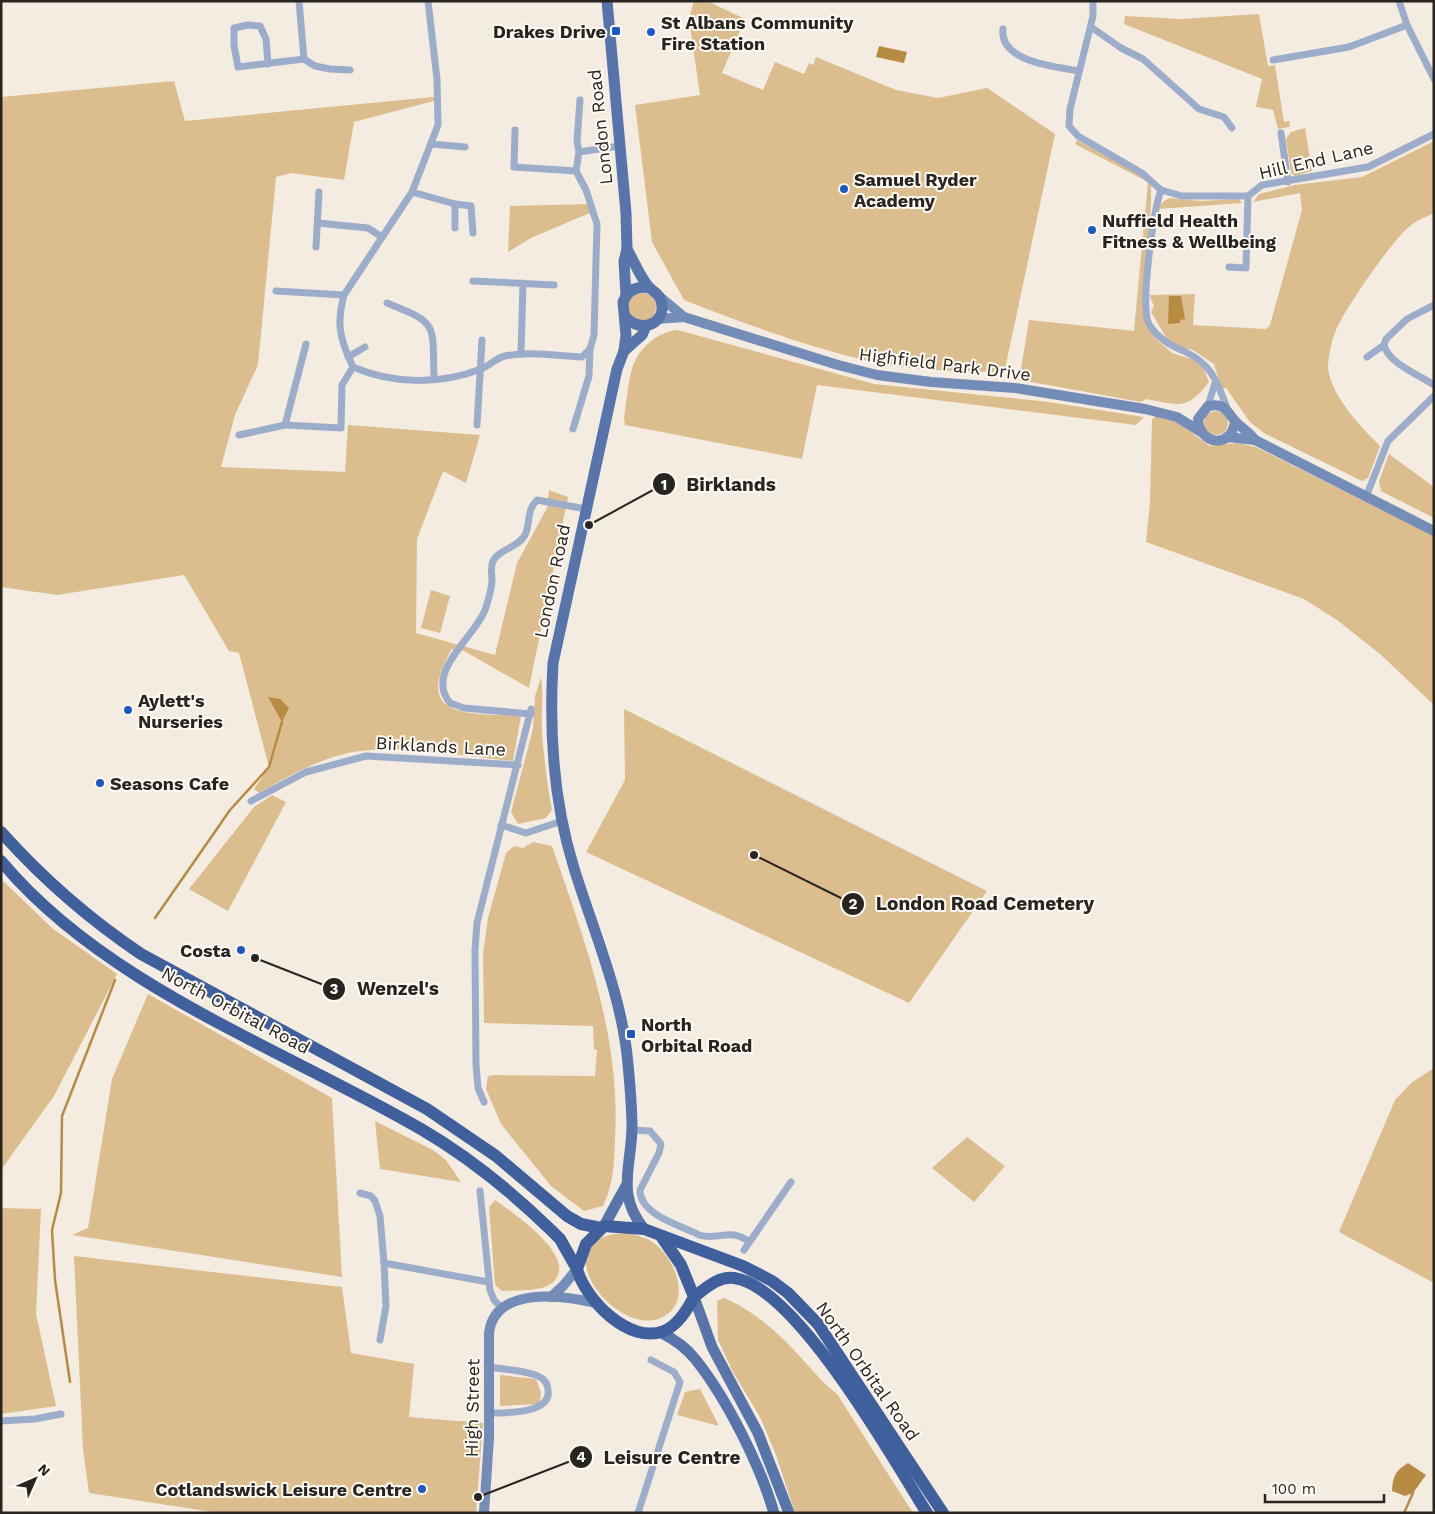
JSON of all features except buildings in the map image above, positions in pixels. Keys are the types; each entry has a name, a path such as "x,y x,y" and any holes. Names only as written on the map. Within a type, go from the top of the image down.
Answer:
{"highway":[{"name":"North Orbital Road","path":"1,832 55,888 88,916 134,950 427,1109 496,1156 567,1216 581,1224 602,1227"},
{"name":"North Orbital Road","path":"1,861 69,927 131,972 183,1002 401,1118 478,1167 552,1230 560,1239 577,1269"},
{"path":"602,1227 644,1229 661,1236 682,1265 694,1297 682,1317 671,1327 660,1332 633,1329 613,1319 595,1303 582,1284 577,1269 583,1249 602,1227"},
{"name":"North Orbital Road","path":"661,1236 759,1273 788,1293 803,1307 818,1324 943,1513"},
{"name":"North Orbital Road","path":"694,1297 720,1280 735,1278 756,1287 792,1315 823,1353 927,1513"}],"main road":[{"name":"London Road","path":"607,1 628,249 624,261 626,295 622,309 625,316 624,351 617,369 552,663 550,712 552,749 562,821 574,870 600,943 617,999 627,1054 632,1130 626,1186 633,1215 644,1229"},
{"name":"London Road","path":"628,249 649,288 659,296"},
{"path":"626,295 639,287 649,288"},
{"path":"658,320 662,307 659,296"},
{"path":"625,316 634,325 646,326"},
{"name":"London Road","path":"624,351 642,335 646,326 658,320"},
{"name":"London Road","path":"602,1227 626,1186"},
{"path":"694,1297 712,1347 758,1433 789,1513"},
{"path":"660,1332 681,1344 704,1371 751,1452 774,1513"}],"street":[{"path":"299,1 304,59"},
{"path":"428,1 438,94 438,125 412,192 344,294 339,314 340,337 348,357 353,367 374,376 411,381 481,369 503,356 521,354 582,357 590,349"},
{"path":"1003,29 1002,35 1007,45 1033,63 1079,71 1090,27 1093,1"},
{"path":"1399,1 1407,25 1434,79"},
{"path":"268,64 266,39 260,26 248,25 234,28 234,45 238,67 268,64 304,59 316,66 350,70"},
{"path":"1273,60 1349,47 1407,25"},
{"path":"1090,27 1143,60 1199,109 1224,117 1232,128"},
{"name":"Hill End Lane","path":"1079,71 1069,122 1072,131 1142,173 1161,190 1182,196 1248,196 1262,185 1288,182 1368,166 1434,134"},
{"path":"573,429 589,376 590,349 594,335 597,224 586,190 576,170 578,152 576,142 580,100"},
{"path":"515,130 514,167 576,170"},
{"path":"1281,133 1288,182"},
{"path":"431,144 465,147"},
{"path":"578,152 620,146"},
{"path":"1161,190 1154,207 1146,306 1149,324 1172,347 1185,352 1210,368 1227,408"},
{"path":"316,247 319,192"},
{"path":"412,192 456,204 471,206 473,233"},
{"path":"1229,267 1246,268 1248,196"},
{"path":"455,228 456,204"},
{"path":"318,223 368,228 382,237"},
{"path":"473,281 554,285"},
{"path":"521,354 523,283"},
{"path":"276,292 344,294"},
{"name":"Highfield Park Drive","path":"659,296 684,317 838,365 878,375 931,382 1015,388 1083,398 1177,417 1206,437 1214,440 1227,437 1254,440 1434,531"},
{"path":"387,303 422,317 433,331 434,378"},
{"path":"1367,357 1384,344 1386,339 1407,319 1434,305"},
{"name":"Highfield Park Drive","path":"658,320 684,317"},
{"path":"477,425 482,340"},
{"path":"285,425 306,344"},
{"path":"1384,344 1386,350 1395,360 1434,385"},
{"path":"348,357 365,347"},
{"path":"239,435 285,425 341,428 342,385 353,367"},
{"path":"1201,432 1198,418 1216,383"},
{"path":"1366,497 1388,441 1434,396"},
{"name":"Highfield Park Drive","path":"1177,417 1222,406 1227,408 1235,421 1251,434 1254,440"},
{"path":"1227,437 1233,431 1235,421"},
{"path":"484,1102 478,1088 476,1064 475,950 480,908 531,711 464,708 450,703 443,688 445,670 484,612 492,582 492,562 497,556 513,547 525,534 531,506 537,500 586,508"},
{"name":"Birklands Lane","path":"251,801 306,772 366,756 518,765"},
{"path":"501,825 526,833 562,821"},
{"path":"632,1130 650,1132 661,1144 659,1153 640,1190 640,1196 645,1207 699,1235 706,1237 737,1234 749,1242"},
{"path":"744,1250 792,1182"},
{"path":"480,1191 488,1282 491,1296 502,1308 517,1300 551,1297 595,1303"},
{"path":"360,1193 371,1196 378,1208 384,1263 386,1306 380,1340"},
{"path":"384,1263 488,1282"},
{"path":"551,1297 577,1269"},
{"name":"High Street","path":"484,1513 490,1413 491,1323 502,1308"},
{"path":"638,1513 680,1382 674,1372 651,1360"},
{"path":"490,1367 538,1376 546,1384 549,1394 545,1403 536,1408 490,1413"},
{"path":"1,1422 35,1420 61,1414"}],"shaded area":[{"name":"Samuel Ryder Academy","path":"694,1 707,1 745,19 722,73 763,90 775,62 804,74 809,63 813,65 816,57 896,90 938,98 987,88 1055,134 1005,369 1001,372 934,370 868,361 774,334 684,300 652,242 635,105 700,95 689,19"},
{"path":"1259,14 1268,66 1275,65 1284,122 1290,121 1289,127 1278,129 1273,110 1256,107 1262,79 1124,24 1125,16 1181,19"},
{"path":"879,46 907,52 904,63 876,57"},
{"path":"174,81 185,121 433,97 437,100 354,122 344,180 291,173 276,177 258,365 235,415 221,467 345,472 348,425 480,435 466,483 443,471 417,539 416,633 495,655 517,563 547,508 549,490 568,497 529,688 464,651 452,649 441,672 438,689 442,701 452,708 483,714 521,716 513,761 417,750 361,751 348,753 321,762 295,773 259,793 254,789 269,767 239,653 229,651 184,575 57,595 1,587 1,97"},
{"path":"1305,128 1312,171 1295,176 1291,173 1286,139 1291,132"},
{"path":"1077,140 1145,176 1151,182 1143,308 1147,325 1154,337 1172,353 1191,359 1203,367 1209,382 1195,398 1188,402 1175,404 1146,399 1141,402 1026,381 1020,375 1029,320 1134,331 1148,182 1075,144"},
{"path":"1434,141 1434,213 1410,226 1382,259 1341,320 1330,349 1328,368 1330,379 1335,389 1348,410 1380,446 1368,478 1362,481 1264,433 1250,422 1226,388 1222,389 1214,364 1193,350 1176,346 1167,339 1151,312 1154,306 1149,295 1195,294 1193,325 1266,329 1270,325 1302,210 1300,193 1253,202 1259,194 1295,185 1362,177"},
{"path":"1170,198 1201,201 1239,199 1242,203 1157,209 1164,201"},
{"path":"591,204 592,212 531,238 508,252 510,206"},
{"path":"642,293 652,297 656,307 652,317 642,321 632,317 628,307 632,297"},
{"path":"1169,296 1181,296 1185,319 1180,320 1180,323 1168,324"},
{"path":"678,330 874,384 1049,402 1144,417 1136,425 817,385 802,459 625,425 628,389 633,366 638,355 659,336"},
{"path":"1216,411 1225,414 1228,423 1225,432 1216,435 1207,432 1204,423 1207,414"},
{"path":"1156,416 1177,422 1210,446 1237,443 1256,447 1434,536 1434,705 1380,654 1337,620 1304,599 1146,542 1150,502 1152,419"},
{"path":"1389,454 1434,487 1434,518 1381,491 1379,481"},
{"path":"431,590 450,596 440,633 421,628"},
{"path":"541,677 543,742 552,810 546,818 518,824 511,812 533,729 535,696"},
{"path":"268,697 280,699 289,708 282,722"},
{"path":"624,709 987,891 909,1003 586,852 625,780"},
{"path":"272,795 286,802 228,911 189,889 254,807"},
{"path":"533,842 552,846 577,918 598,990 612,1064 615,1101 613,1173 603,1206 584,1211 551,1186 501,1124 486,1089 488,1076 495,1075 595,1076 597,1050 594,1049 593,1026 484,1023 483,954 488,918 506,853 514,846 523,848"},
{"path":"1,879 52,928 117,974 54,1096 1,1170"},
{"path":"148,994 332,1098 342,1277 72,1235 88,1228 112,1079"},
{"path":"1434,1068 1434,1283 1339,1232 1395,1100 1411,1083"},
{"path":"375,1121 433,1150 446,1160 461,1182 380,1169"},
{"path":"967,1137 1005,1166 974,1202 932,1168"},
{"path":"495,1200 528,1225 552,1249 558,1262 559,1273 552,1283 542,1288 502,1291 495,1285 489,1207"},
{"path":"1,1208 41,1209 36,1314 56,1406 1,1414"},
{"path":"629,1233 654,1243 662,1250 674,1269 678,1280 679,1291 677,1301 672,1310 663,1317 644,1320 625,1314 607,1301 593,1284 586,1266 588,1250 602,1238"},
{"path":"74,1256 342,1287 351,1353 414,1364 409,1417 483,1423 476,1513 219,1513 89,1493 83,1449"},
{"path":"724,1298 735,1303 767,1325 787,1342 837,1394 913,1513 795,1513 776,1455 760,1417 733,1372 718,1340 717,1301"},
{"path":"500,1375 536,1379 541,1393 540,1404 500,1406"},
{"path":"700,1389 719,1426 677,1415 685,1392"},
{"path":"1408,1463 1426,1475 1413,1493 1405,1496 1392,1491 1392,1486 1397,1471"}],"waterway":[{"path":"155,918 230,810 269,767 282,722"},
{"path":"70,1382 55,1280 52,1230 61,1193 62,1116 115,980"},
{"path":"1404,1513 1413,1493"}],"place":[{"name":"Drakes Drive","path":"616,31"},
{"name":"St Albans Community Fire Station","path":"651,32"},
{"name":"Samuel Ryder Academy","path":"844,189"},
{"name":"Nuffield Health Fitness & Wellbeing","path":"1092,230"},
{"name":"Birklands","path":"589,525"},
{"name":"Aylett's Nurseries","path":"128,710"},
{"name":"Seasons Cafe","path":"100,783"},
{"name":"London Road Cemetery","path":"754,855"},
{"name":"Costa","path":"241,950"},
{"name":"Wenzel's","path":"255,958"},
{"name":"North Orbital Road","path":"631,1034"},
{"name":"Cotlandswick Leisure Centre","path":"422,1489"},
{"name":"Leisure Centre","path":"478,1497"}]}
